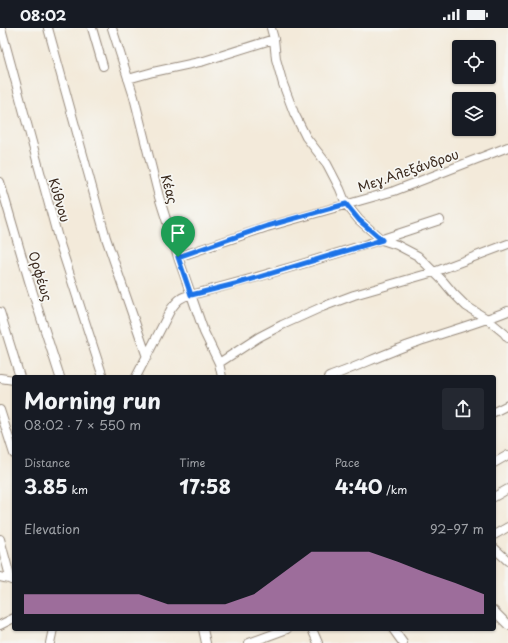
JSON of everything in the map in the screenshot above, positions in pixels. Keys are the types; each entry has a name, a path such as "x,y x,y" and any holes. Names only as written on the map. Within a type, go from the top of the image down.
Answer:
{"street":[{"name":"Κύθνου","path":"1,28 58,238 102,375"},
{"path":"48,28 106,238 147,357"},
{"path":"92,28 103,66"},
{"name":"Κέας","path":"112,28 143,132 159,197 204,332 219,363 221,375"},
{"path":"271,28 274,39 276,59 283,84 294,113 306,137 327,164 346,204 359,220 382,240 397,245 418,256 466,306 487,319 508,338"},
{"path":"128,79 204,61 274,39"},
{"name":"Μεγ.Αλεξάνδρου","path":"178,257 267,226 394,191 508,147"},
{"name":"Ορφέως","path":"0,182 59,375"},
{"path":"137,375 179,299 185,296 239,283 382,240 440,220"},
{"path":"219,363 259,337 322,307 354,295 434,272 508,244"},
{"path":"335,375 408,345 508,311"},
{"path":"0,312 19,375"},
{"path":"0,378 12,380"},
{"path":"496,411 508,405"},
{"path":"0,410 12,448"},
{"path":"496,462 508,455"},
{"path":"496,496 508,489"},
{"path":"496,534 508,527"},
{"path":"0,539 12,577"},
{"path":"496,550 508,561"},
{"path":"0,577 12,580"},
{"path":"496,613 508,625"},
{"path":"0,625 12,619"},
{"path":"50,643 53,631"},
{"path":"203,631 206,643"},
{"path":"249,643 269,639 283,631"},
{"path":"313,631 318,643"},
{"path":"394,631 403,643"}],"route":[{"path":"346,204 359,220 382,240 239,283 191,295 178,257 267,226 346,204"}]}
